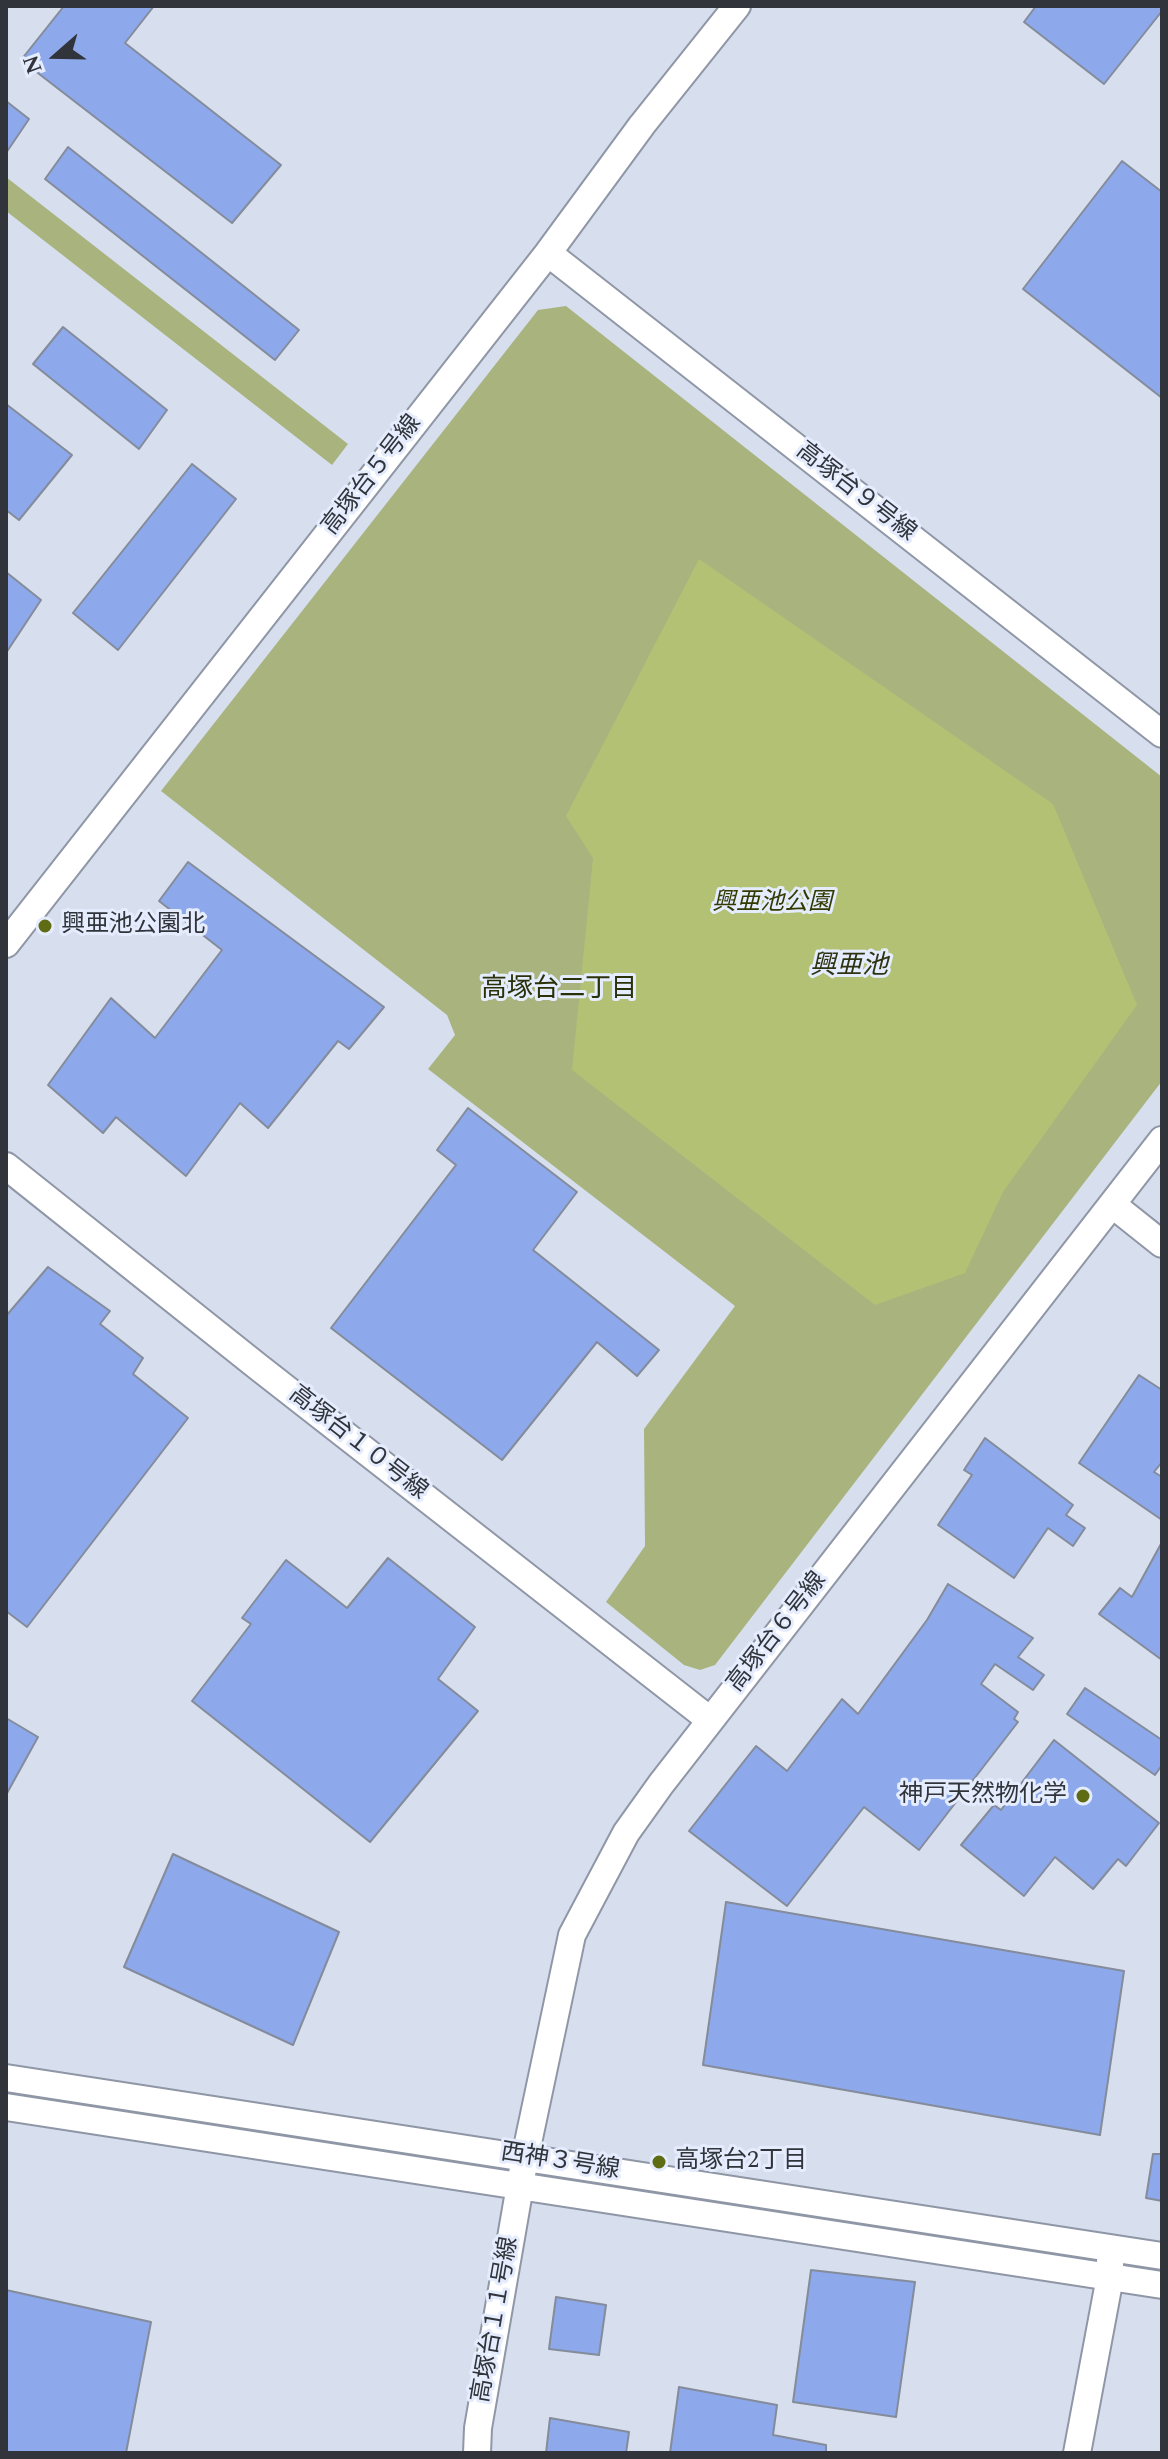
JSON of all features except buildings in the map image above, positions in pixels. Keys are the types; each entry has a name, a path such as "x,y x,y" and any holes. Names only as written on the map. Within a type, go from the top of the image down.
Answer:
{"street":[{"name":"高塚台５号線","path":"6,944 548,253 642,125 737,6"},
{"name":"高塚台９号線","path":"548,253 1162,734"},
{"name":"高塚台６号線","path":"521,2188 572,1935 626,1833 710,1720 1162,1140"},
{"name":"高塚台１０号線","path":"6,1166 710,1720"},
{"path":"1113,1205 1162,1244"},
{"name":"西神３号線","path":"6,2078 1162,2256"},
{"name":"西神３号線","path":"6,2107 1162,2285"},
{"name":"高塚台１１号線","path":"477,2453 478,2428 521,2188"},
{"path":"1077,2453 1110,2277 1110,2247"}],"green space":[{"path":"6,177 348,444 332,465 6,211"},
{"name":"興亜池公園","path":"566,306 1162,777 1162,1081 715,1665 700,1670 684,1665 606,1602 645,1546 644,1429 735,1306 428,1069 455,1035 447,1015 161,791 538,310"}],"water":[{"name":"興亜池","path":"699,559 1053,804 1137,1005 1003,1192 965,1273 875,1305 572,1070 593,858 566,816"}],"place":[{"name":"興亜池公園北","path":"45,926"},
{"name":"神戸天然物化学","path":"1083,1796"},
{"name":"高塚台2丁目","path":"659,2162"}],"district":[{"name":"高塚台二丁目","path":"559,991"}]}
